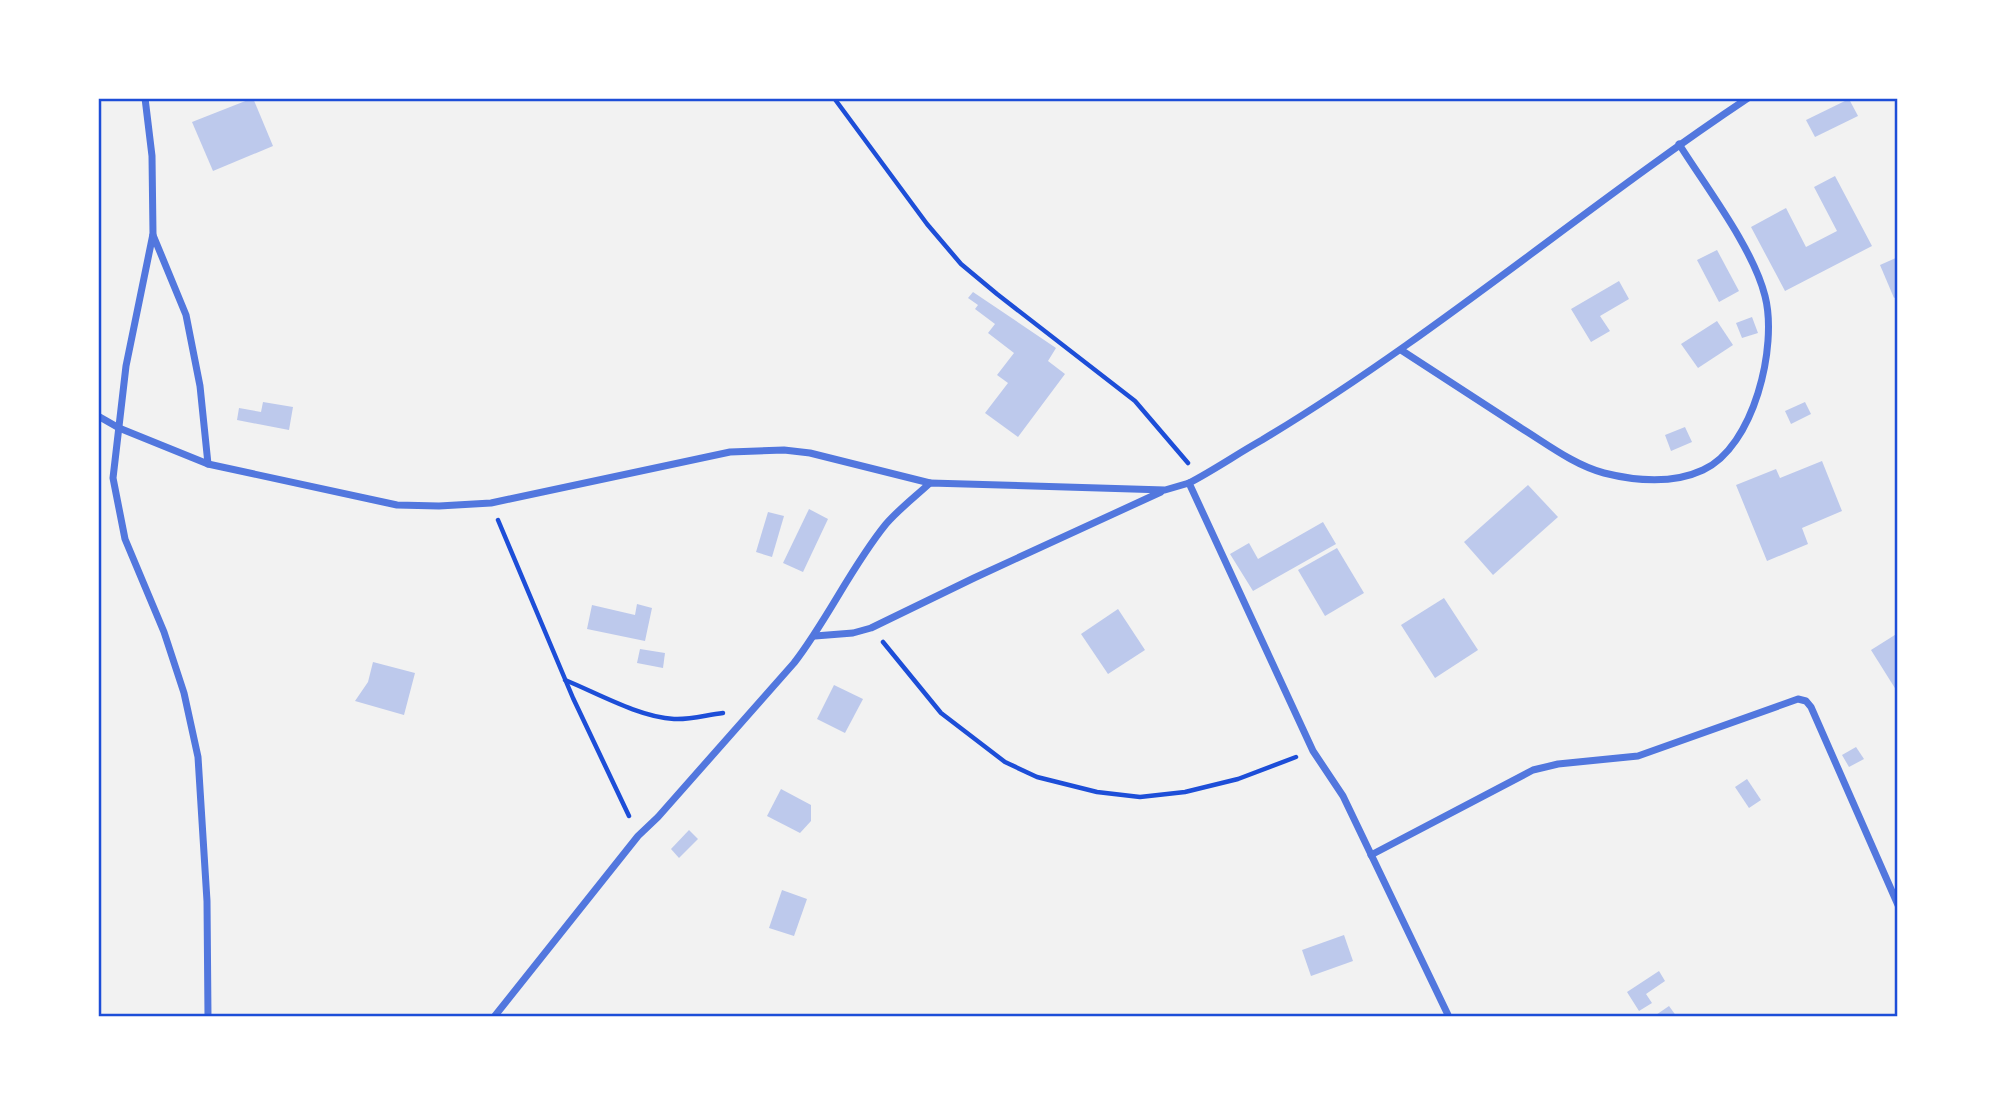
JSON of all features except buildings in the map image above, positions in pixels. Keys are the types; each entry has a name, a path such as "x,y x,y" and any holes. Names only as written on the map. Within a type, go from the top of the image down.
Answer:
{"street":[{"path":"145,98 152,156 153,234 126,366 113,478 125,539 164,632 184,693 198,757 207,901 208,1017"},
{"path":"815,636 853,633 871,628 1165,490 1198,478 1323,403 1401,350 1679,144 1748,98"},
{"path":"1401,350 1562,454 1602,473 1668,480 1705,469 1723,455 1742,432 1762,380 1770,334 1765,295 1749,254 1679,144"},
{"path":"153,234 186,315 200,386 208,464"},
{"path":"98,416 119,428 208,464 397,505 491,503 730,452 784,450 810,453 930,484 1165,490"},
{"path":"1189,483 1313,751 1343,796 1449,1017"},
{"path":"494,1017 638,836 658,817 815,636 862,558 888,522 930,484"},
{"path":"1371,855 1533,770 1558,764 1638,756 1798,699 1806,701 1811,708 1898,905"}],"path":[{"path":"834,98 927,224 961,264 1135,401 1176,446 1198,478"},
{"path":"491,503 565,680 638,836"},
{"path":"871,628 941,713 1005,762 1037,777 1097,792 1140,797 1185,792 1238,779 1313,751"},
{"path":"565,680 662,718 686,719 754,707"}]}
